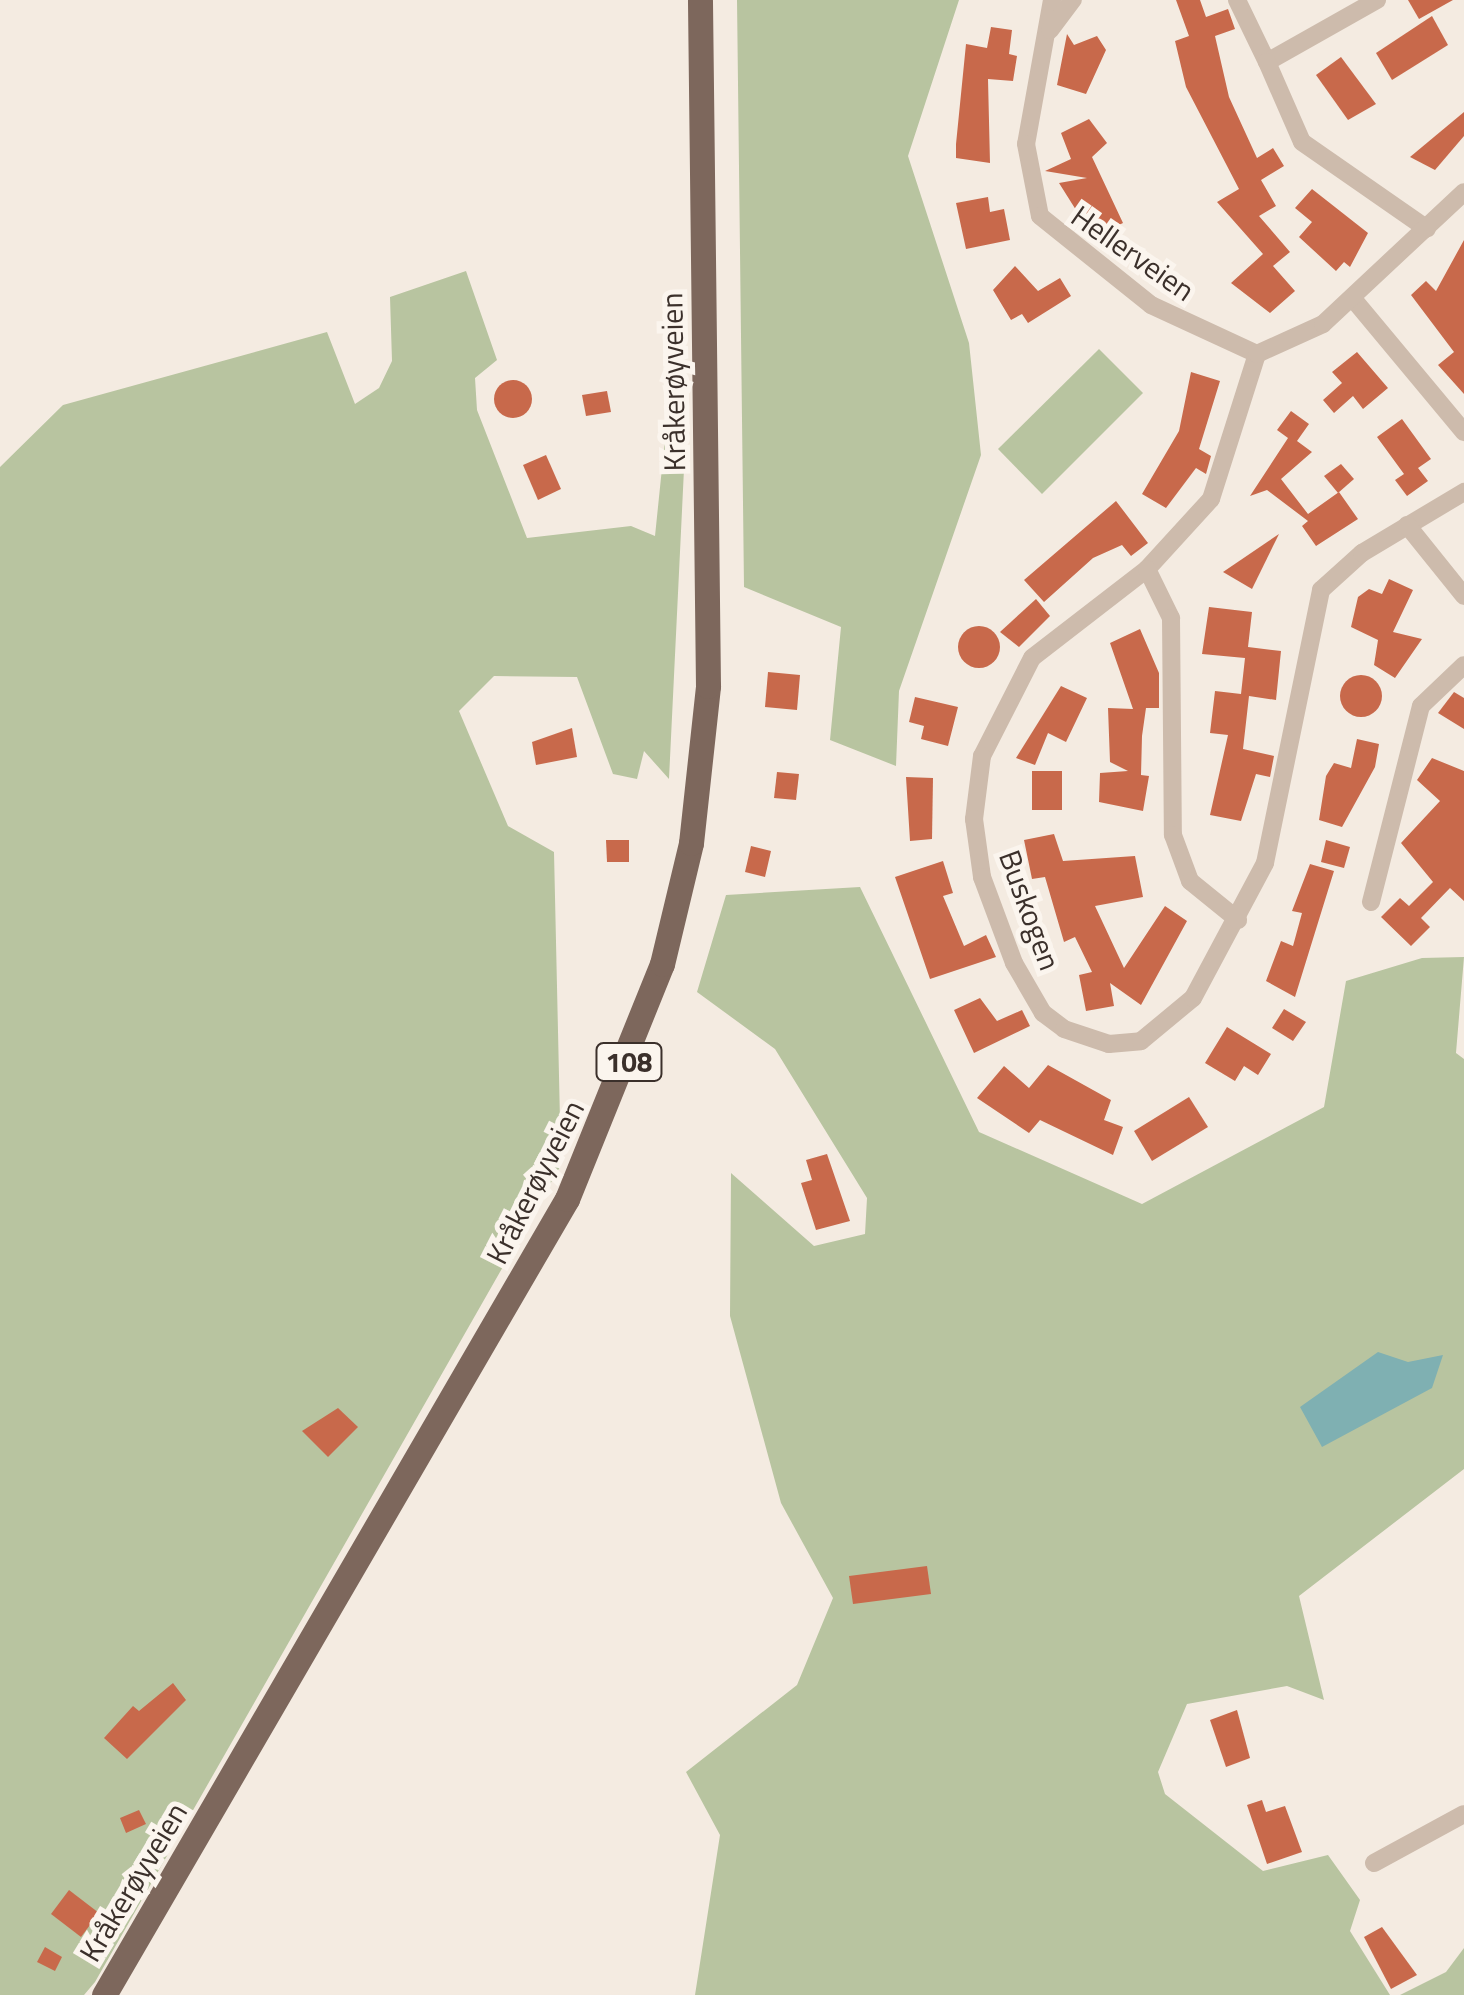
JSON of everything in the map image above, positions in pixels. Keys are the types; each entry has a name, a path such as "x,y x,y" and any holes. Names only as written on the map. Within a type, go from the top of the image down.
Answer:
{"main road":[{"name":"Kråkerøyveien","path":"104,1995 567,1199 662,964 691,843 708,686 700,0"}],"street":[{"name":"Hellerveien","path":"1052,0 1026,144 1040,216 1150,305 1258,354"},
{"name":"Hellerveien","path":"1046,35 1073,0"},
{"path":"1237,0 1302,142 1427,229"},
{"path":"1267,62 1377,0"},
{"path":"1258,354 1354,300 1464,192"},
{"path":"1354,300 1464,432"},
{"name":"Buskogen","path":"1258,354 1211,499 1148,569 1064,628 1013,684 982,756 974,819 982,877 1043,1013 1109,1044 1166,1028 1238,920 1276,827 1304,640 1320,590 1407,525 1464,492"},
{"path":"1407,525 1464,596"},
{"path":"1148,569 1172,618 1172,835 1190,881 1238,920"},
{"path":"1371,902 1421,706 1464,665"},
{"path":"1374,1863 1464,1814"}],"green space":[{"path":"737,0 959,0 908,156 969,343 981,455 899,691 896,766 830,740 841,627 744,587"},
{"path":"466,271 497,360 475,378 477,410 527,538 631,526 655,536 666,429 686,428 669,779 644,751 637,779 613,774 577,677 494,676 459,711 508,826 554,852 561,1165 95,1982 84,1995 0,1995 0,467 63,405 327,332 355,404 379,388 392,361 390,297"},
{"path":"1099,349 1143,393 1042,494 998,449"},
{"path":"860,887 979,1132 1142,1204 1324,1107 1346,981 1422,958 1464,957 1456,1053 1464,1059 1464,1469 1299,1596 1324,1700 1287,1686 1187,1704 1158,1772 1165,1794 1263,1871 1328,1855 1360,1900 1350,1931 1390,1995 695,1995 720,1835 686,1772 797,1685 833,1598 781,1503 730,1316 731,1173 814,1246 865,1234 867,1198 775,1049 697,992 726,895"},
{"path":"1464,1948 1464,1995 1400,1995 1446,1972"}],"water":[{"path":"1378,1352 1408,1362 1443,1355 1432,1388 1322,1447 1300,1407"}],"building":[{"path":"1176,0 1200,0 1206,17 1228,9 1235,29 1215,36 1229,97 1257,158 1273,148 1284,166 1261,180 1276,206 1259,216 1290,252 1273,266 1295,291 1270,313 1231,283 1263,254 1217,202 1239,189 1186,87 1175,41 1189,36"},
{"path":"1408,0 1453,0 1419,19"},
{"path":"1432,16 1448,45 1392,80 1376,53"},
{"path":"991,27 1012,30 1009,54 1017,56 1013,81 988,79 990,163 956,158 956,144 966,44 987,48"},
{"path":"1067,34 1074,45 1097,36 1106,50 1086,94 1057,85"},
{"path":"1341,57 1376,104 1348,120 1316,75"},
{"path":"1464,112 1464,136 1435,170 1410,157"},
{"path":"1089,119 1107,143 1092,157 1123,223 1093,237 1059,183 1087,178 1045,171 1071,159 1061,133"},
{"path":"1312,189 1368,233 1350,267 1344,262 1336,271 1299,237 1312,222 1295,208"},
{"path":"988,197 990,212 1004,209 1010,240 966,249 956,203"},
{"path":"1464,240 1464,394 1438,365 1454,352 1411,295 1426,281 1436,291"},
{"path":"1015,266 1038,291 1060,278 1071,296 1028,323 1022,314 1011,320 993,290"},
{"path":"1357,352 1388,388 1363,409 1353,396 1334,413 1323,400 1342,383 1332,372"},
{"path":"1191,372 1220,381 1199,449 1211,456 1206,474 1196,468 1166,508 1142,494 1179,431"},
{"path":"513,380 526,386 532,399 526,412 513,418 500,412 494,399 500,386"},
{"path":"607,391 611,412 586,416 582,395"},
{"path":"1291,411 1309,424 1297,441 1312,452 1281,479 1308,514 1339,492 1358,519 1316,546 1302,526 1308,521 1267,490 1250,496 1288,438 1277,430"},
{"path":"1402,419 1431,459 1418,468 1428,481 1407,496 1395,480 1404,474 1377,437"},
{"path":"546,455 561,489 538,500 523,465"},
{"path":"1341,464 1354,479 1338,493 1324,476"},
{"path":"1116,501 1148,543 1131,556 1122,545 1093,558 1044,602 1024,580"},
{"path":"1279,534 1252,589 1223,572"},
{"path":"1389,579 1413,590 1393,632 1422,639 1395,678 1374,665 1378,640 1351,627 1358,597 1369,589 1382,594"},
{"path":"1036,599 1050,616 1019,647 1000,632"},
{"path":"1209,607 1252,612 1248,647 1281,651 1276,700 1249,696 1243,749 1274,756 1270,777 1256,774 1241,821 1210,815 1228,735 1210,733 1215,691 1241,694 1245,658 1202,654"},
{"path":"979,626 994,632 1000,647 994,662 979,668 964,662 958,647 964,632"},
{"path":"1140,629 1159,673 1159,708 1146,708 1142,736 1141,775 1149,776 1143,811 1099,802 1100,773 1128,771 1110,762 1108,708 1133,709 1110,643"},
{"path":"768,672 800,675 797,710 765,707"},
{"path":"1361,675 1376,681 1382,696 1376,711 1361,717 1346,711 1340,696 1346,681"},
{"path":"1061,686 1087,698 1066,742 1048,733 1035,765 1016,758"},
{"path":"1454,692 1464,698 1464,729 1438,713"},
{"path":"915,697 958,707 948,746 921,739 924,726 909,722"},
{"path":"572,728 577,757 536,765 532,742"},
{"path":"1357,739 1379,744 1375,767 1342,827 1319,820 1326,776 1334,763 1351,768"},
{"path":"1432,758 1464,771 1464,901 1450,888 1421,918 1430,927 1411,946 1381,917 1400,898 1409,906 1433,882 1401,843 1440,801 1417,780"},
{"path":"1032,771 1062,771 1062,810 1032,810"},
{"path":"777,772 799,774 796,800 774,798"},
{"path":"906,777 933,778 932,839 910,841"},
{"path":"1054,834 1063,861 1135,856 1143,897 1095,906 1124,968 1165,906 1187,921 1141,1005 1110,983 1114,1006 1086,1011 1079,975 1092,972 1075,937 1064,942 1045,877 1032,879 1024,840"},
{"path":"606,840 629,840 629,862 607,862"},
{"path":"1326,840 1350,847 1344,868 1321,862"},
{"path":"751,846 771,851 765,877 745,872"},
{"path":"943,861 953,893 943,896 964,946 986,935 996,957 930,979 895,877"},
{"path":"1310,864 1334,871 1295,997 1266,981 1281,941 1293,946 1302,913 1292,911"},
{"path":"980,998 997,1021 1022,1010 1030,1026 974,1053 954,1010"},
{"path":"1284,1009 1306,1022 1293,1041 1272,1028"},
{"path":"1227,1027 1271,1054 1258,1075 1244,1066 1235,1081 1205,1063"},
{"path":"1048,1065 1111,1100 1104,1120 1123,1127 1113,1155 1040,1120 1029,1133 977,1098 1004,1066 1029,1088"},
{"path":"1189,1097 1208,1127 1152,1161 1134,1131"},
{"path":"827,1154 850,1221 816,1230 801,1183 812,1180 806,1160"},
{"path":"338,1408 358,1427 328,1457 302,1431"},
{"path":"927,1566 931,1594 853,1604 849,1576"},
{"path":"173,1683 186,1700 127,1759 104,1738 133,1706 139,1711"},
{"path":"1237,1710 1250,1758 1226,1767 1210,1720"},
{"path":"1262,1800 1266,1812 1285,1806 1302,1852 1267,1864 1247,1805"},
{"path":"139,1810 146,1824 126,1833 120,1818"},
{"path":"69,1890 99,1913 81,1937 51,1914"},
{"path":"1382,1927 1417,1975 1391,1989 1364,1937"},
{"path":"45,1947 62,1957 55,1971 37,1962"}]}
